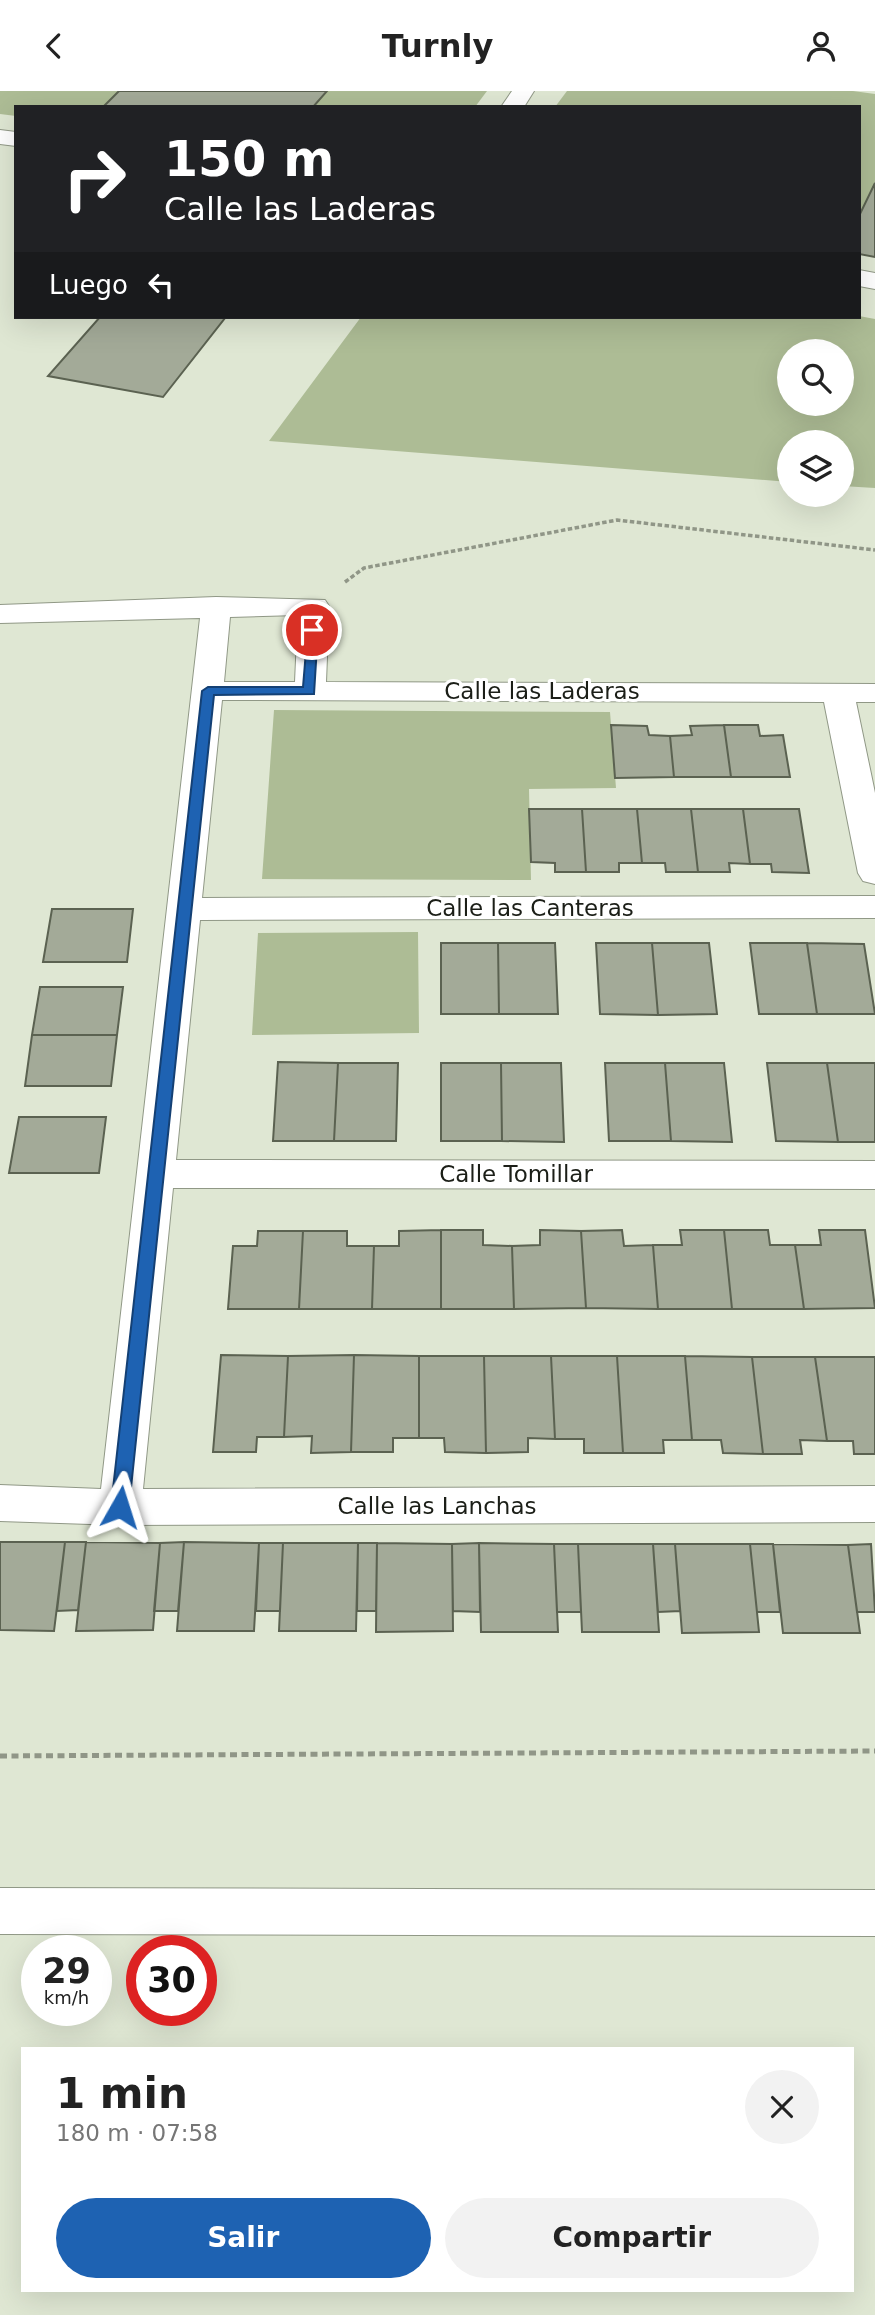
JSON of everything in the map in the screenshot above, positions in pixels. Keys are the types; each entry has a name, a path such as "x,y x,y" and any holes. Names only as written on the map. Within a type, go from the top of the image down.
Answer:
{"street":[{"path":"120,1507 216,606"},
{"path":"0,614 216,606 314,606 310,691"},
{"name":"Calle las Laderas","path":"208,691 875,693"},
{"path":"838,692 875,873"},
{"name":"Calle las Canteras","path":"184,909 875,907"},
{"name":"Calle Tomillar","path":"156,1174 875,1175"},
{"name":"Calle las Lanchas","path":"0,1503 120,1507 875,1504"},
{"path":"0,1911 875,1913"}],"path":[{"path":"314,606 364,568 617,520 875,550"},
{"path":"0,1756 875,1751"}],"green space":[{"path":"0,91 119,91 105,105 14,105 14,116 0,114"},
{"path":"327,91 487,91 476,105 315,105"},
{"path":"567,91 853,91 875,94 875,183 861,212 861,105 556,105"},
{"path":"861,316 875,319 875,488 854,487 854,430 777,430 777,481 269,441 360,319 861,319"},
{"path":"274,710 610,712 616,788 529,789 531,880 262,879"},
{"path":"418,932 419,1033 252,1035 258,933"}],"building":[{"path":"119,91 327,91 315,105 105,105"},
{"path":"875,183 875,257 861,254 861,212"},
{"path":"98,319 224,319 163,397 48,376"},
{"path":"611,725 647,726 649,735 670,736 674,777 615,778"},
{"path":"724,725 731,777 674,777 670,736 692,735 690,726"},
{"path":"724,725 758,725 760,736 783,735 790,777 731,777"},
{"path":"529,809 582,809 586,872 555,872 555,863 531,862"},
{"path":"582,809 637,809 642,863 619,863 619,872 586,872"},
{"path":"637,809 691,809 698,872 666,872 665,863 642,863"},
{"path":"691,809 743,809 750,864 729,863 730,872 698,872"},
{"path":"743,809 799,809 809,873 772,872 771,864 750,864"},
{"path":"52,909 133,909 127,962 43,962"},
{"path":"441,943 498,943 499,1014 441,1014"},
{"path":"498,943 555,943 558,1014 499,1014"},
{"path":"596,943 652,943 658,1015 600,1014"},
{"path":"652,943 709,943 717,1014 658,1015"},
{"path":"750,943 807,943 817,1014 759,1014"},
{"path":"807,943 864,944 875,1014 817,1014"},
{"path":"40,987 123,987 117,1035 32,1035"},
{"path":"32,1035 117,1035 111,1086 25,1086"},
{"path":"278,1062 338,1063 334,1141 273,1141"},
{"path":"338,1063 398,1063 396,1141 334,1141"},
{"path":"441,1063 501,1063 502,1141 441,1141"},
{"path":"501,1063 561,1063 564,1142 502,1141"},
{"path":"605,1063 665,1063 671,1141 609,1141"},
{"path":"665,1063 724,1063 732,1142 671,1141"},
{"path":"767,1063 827,1063 838,1142 776,1141"},
{"path":"827,1063 875,1063 875,1142 838,1142"},
{"path":"19,1117 106,1117 99,1173 9,1173"},
{"path":"441,1230 441,1309 372,1309 374,1246 399,1246 399,1231"},
{"path":"441,1230 483,1230 483,1245 512,1246 514,1309 441,1309"},
{"path":"540,1230 581,1231 586,1308 514,1309 512,1246 540,1245"},
{"path":"622,1230 624,1246 653,1245 658,1309 586,1308 581,1231"},
{"path":"680,1230 724,1230 732,1309 658,1309 653,1245 682,1245"},
{"path":"724,1230 768,1230 770,1245 795,1245 804,1309 732,1309"},
{"path":"819,1230 865,1230 875,1308 804,1309 795,1245 821,1245"},
{"path":"258,1231 303,1231 299,1309 228,1309 233,1246 257,1246"},
{"path":"303,1231 347,1231 347,1246 374,1246 372,1309 299,1309"},
{"path":"221,1355 288,1356 284,1437 257,1437 256,1452 213,1452"},
{"path":"354,1355 351,1452 311,1453 312,1436 284,1437 288,1356"},
{"path":"354,1355 419,1356 419,1438 393,1438 393,1452 351,1452"},
{"path":"419,1356 484,1356 486,1453 445,1452 444,1438 419,1438"},
{"path":"484,1356 551,1356 555,1439 528,1438 528,1452 486,1453"},
{"path":"551,1356 617,1356 623,1453 584,1453 584,1439 555,1439"},
{"path":"617,1356 685,1356 692,1440 663,1440 664,1453 623,1453"},
{"path":"685,1356 752,1357 763,1454 723,1453 721,1440 692,1440"},
{"path":"752,1357 815,1357 827,1441 800,1440 802,1454 763,1454"},
{"path":"815,1357 875,1357 875,1454 854,1454 853,1441 827,1441"},
{"path":"0,1542 65,1542 54,1631 0,1630"},
{"path":"65,1542 86,1542 78,1610 57,1611"},
{"path":"86,1542 160,1543 153,1630 76,1631"},
{"path":"184,1542 259,1543 254,1631 177,1631"},
{"path":"184,1542 178,1611 154,1611 160,1543"},
{"path":"259,1543 283,1543 280,1611 256,1611"},
{"path":"283,1543 358,1543 356,1631 279,1631"},
{"path":"358,1543 377,1543 376,1611 357,1611"},
{"path":"377,1543 452,1544 453,1631 376,1632"},
{"path":"479,1543 554,1544 558,1632 481,1632"},
{"path":"479,1543 480,1612 453,1611 452,1544"},
{"path":"554,1544 578,1544 581,1612 557,1612"},
{"path":"578,1544 653,1544 659,1632 582,1632"},
{"path":"653,1544 675,1544 680,1611 658,1612"},
{"path":"675,1544 750,1544 759,1632 682,1633"},
{"path":"750,1544 773,1544 780,1612 757,1612"},
{"path":"773,1544 848,1545 860,1633 783,1633"},
{"path":"871,1544 875,1612 857,1612 848,1545"}],"route":[{"path":"120,1507 208,691 310,691 312,630"}]}
